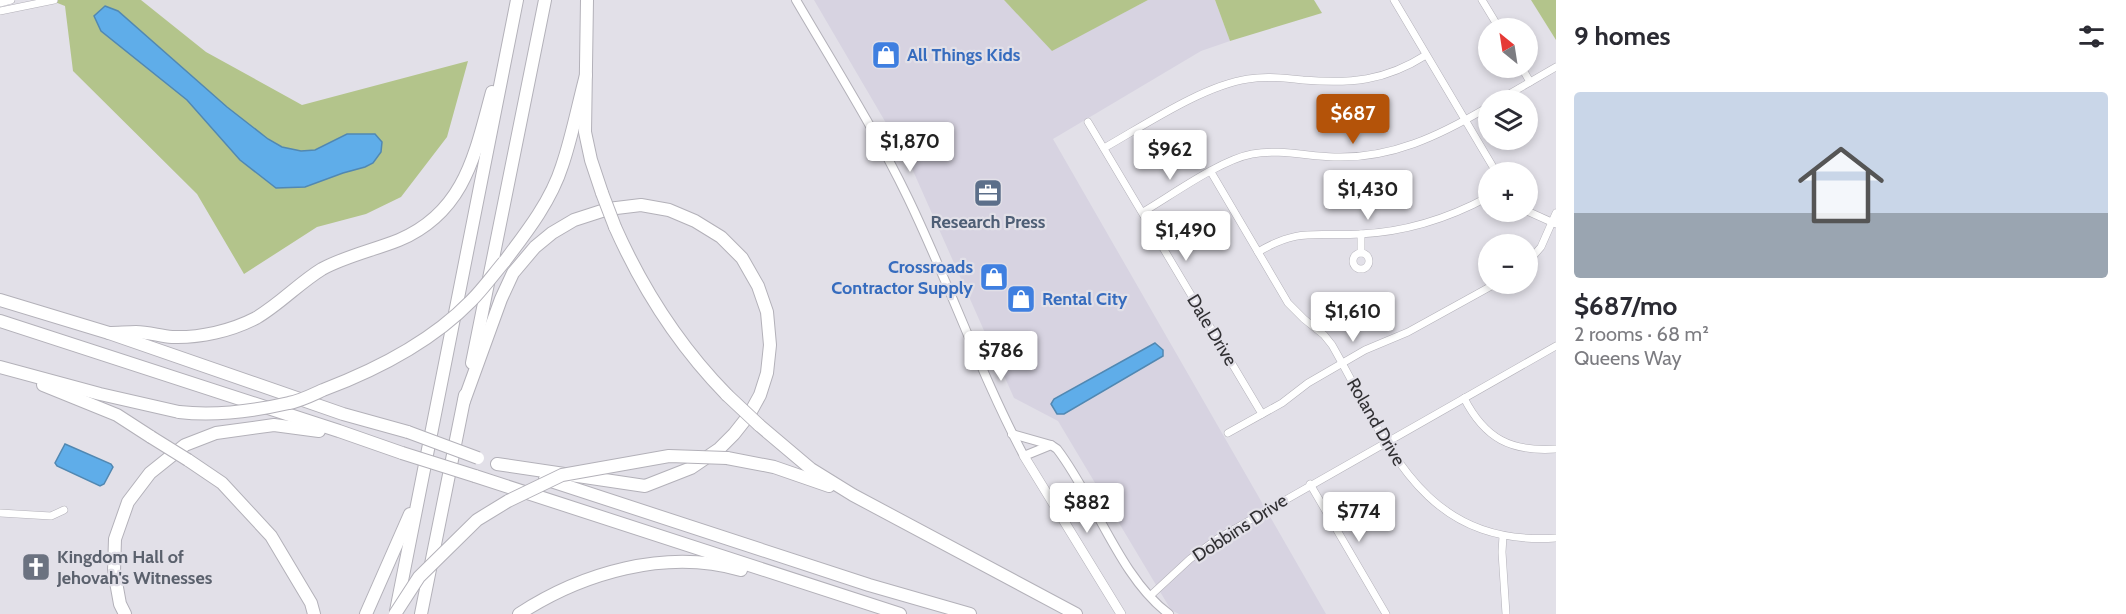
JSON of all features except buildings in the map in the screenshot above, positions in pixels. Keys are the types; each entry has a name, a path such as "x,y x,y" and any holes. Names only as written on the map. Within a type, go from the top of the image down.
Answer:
{"highway":[{"path":"421,614 545,0"},
{"path":"587,0 585,132 591,160 615,227 647,292 675,335 702,369 759,425 811,469 853,495 1076,614"},
{"path":"109,333 137,332 170,337 196,336 237,326 268,310 322,270 409,236 432,220 456,195 472,163 517,1"},
{"path":"395,614 517,1"},
{"path":"0,367 100,394 195,414 229,412 290,403 342,383 390,360 428,337 471,301 529,229 562,168 586,75"},
{"path":"464,401 501,299 513,273 535,247 552,233 574,220 608,208 641,205 669,210 695,221 721,237 742,258 758,286 767,312 770,345 767,373 760,395 749,415 719,449 691,468 645,486 497,464"},
{"path":"0,300 109,333 343,414 408,432 478,458 860,582 970,614"},
{"path":"0,321 900,614"},
{"path":"0,367 117,415 222,483 271,536 312,608"},
{"path":"125,614 120,604 114,571 115,539 128,502 150,472 185,445 216,432 274,425 313,429 376,443"},
{"path":"395,614 419,577 477,520 508,501 562,475 669,456 727,458 774,467 853,495"},
{"path":"366,614 420,491"},
{"path":"519,614 552,594 595,577 633,568 681,562 721,565 842,596"}],"main road":[{"path":"1024,456 1121,614"}],"street":[{"path":"0,3 11,0"},
{"path":"0,11 54,0"},
{"path":"795,0 874,134 909,200 971,345 1024,456 1052,445"},
{"path":"1394,0 1490,162"},
{"path":"1482,0 1493,18"},
{"path":"1104,148 1198,96 1231,82 1258,78 1330,82 1362,80 1390,73 1426,55"},
{"path":"1516,90 1556,67"},
{"path":"1528,78 1530,82"},
{"path":"1143,212 1238,158 1259,153 1344,157 1378,154 1422,142 1478,113"},
{"name":"Dale Drive","path":"1088,122 1262,414"},
{"name":"Roland Drive","path":"1211,172 1288,303 1324,335 1410,478 1432,501 1457,519 1473,527 1503,536 1524,539 1556,538"},
{"path":"1258,252 1280,240 1301,234 1361,234 1422,224 1478,202"},
{"path":"1538,251 1554,223 1556,213"},
{"path":"1538,216 1554,223"},
{"path":"1361,234 1361,253"},
{"path":"1228,433 1282,403 1308,383 1342,363 1377,344 1408,332 1478,293"},
{"name":"Dobbins Drive","path":"1150,596 1190,559 1217,539 1556,346"},
{"path":"1464,398 1480,423 1504,442 1530,450 1556,449"},
{"path":"1012,434 1052,445 1063,457 1136,579 1169,614"},
{"path":"1310,484 1386,614"},
{"path":"0,513 51,516 64,510"},
{"path":"1503,536 1506,614"}],"shaded area":[{"path":"814,0 1004,0 1052,50 1148,0 1215,0 1230,41 1201,51 1053,139 1326,614 1179,614 1171,610 1058,421 1014,398 910,164"}],"green space":[{"path":"50,0 141,0 206,52 302,105 468,61 447,137 401,197 366,214 317,227 244,274 197,194 73,71 65,6"},
{"path":"1004,0 1148,0 1052,51"},
{"path":"1215,0 1314,0 1322,13 1230,41"},
{"path":"1531,0 1556,0 1556,40"}],"water":[{"path":"105,6 118,11 227,107 282,147 301,151 315,150 347,134 375,134 382,142 381,152 373,163 365,167 305,187 276,188 240,160 187,100 101,31 94,16"},
{"path":"1155,343 1163,350 1163,356 1064,414 1057,414 1051,404 1054,399"},
{"path":"65,444 111,464 113,467 104,484 100,486 57,466 55,463"}],"place":[{"name":"All Things Kids","path":"886,55"},
{"name":"Research Press","path":"988,193"},
{"name":"Crossroads Contractor Supply","path":"994,277"},
{"name":"Rental City","path":"1021,299"},
{"name":"Kingdom Hall of Jehovah's Witnesses","path":"36,567"}]}
